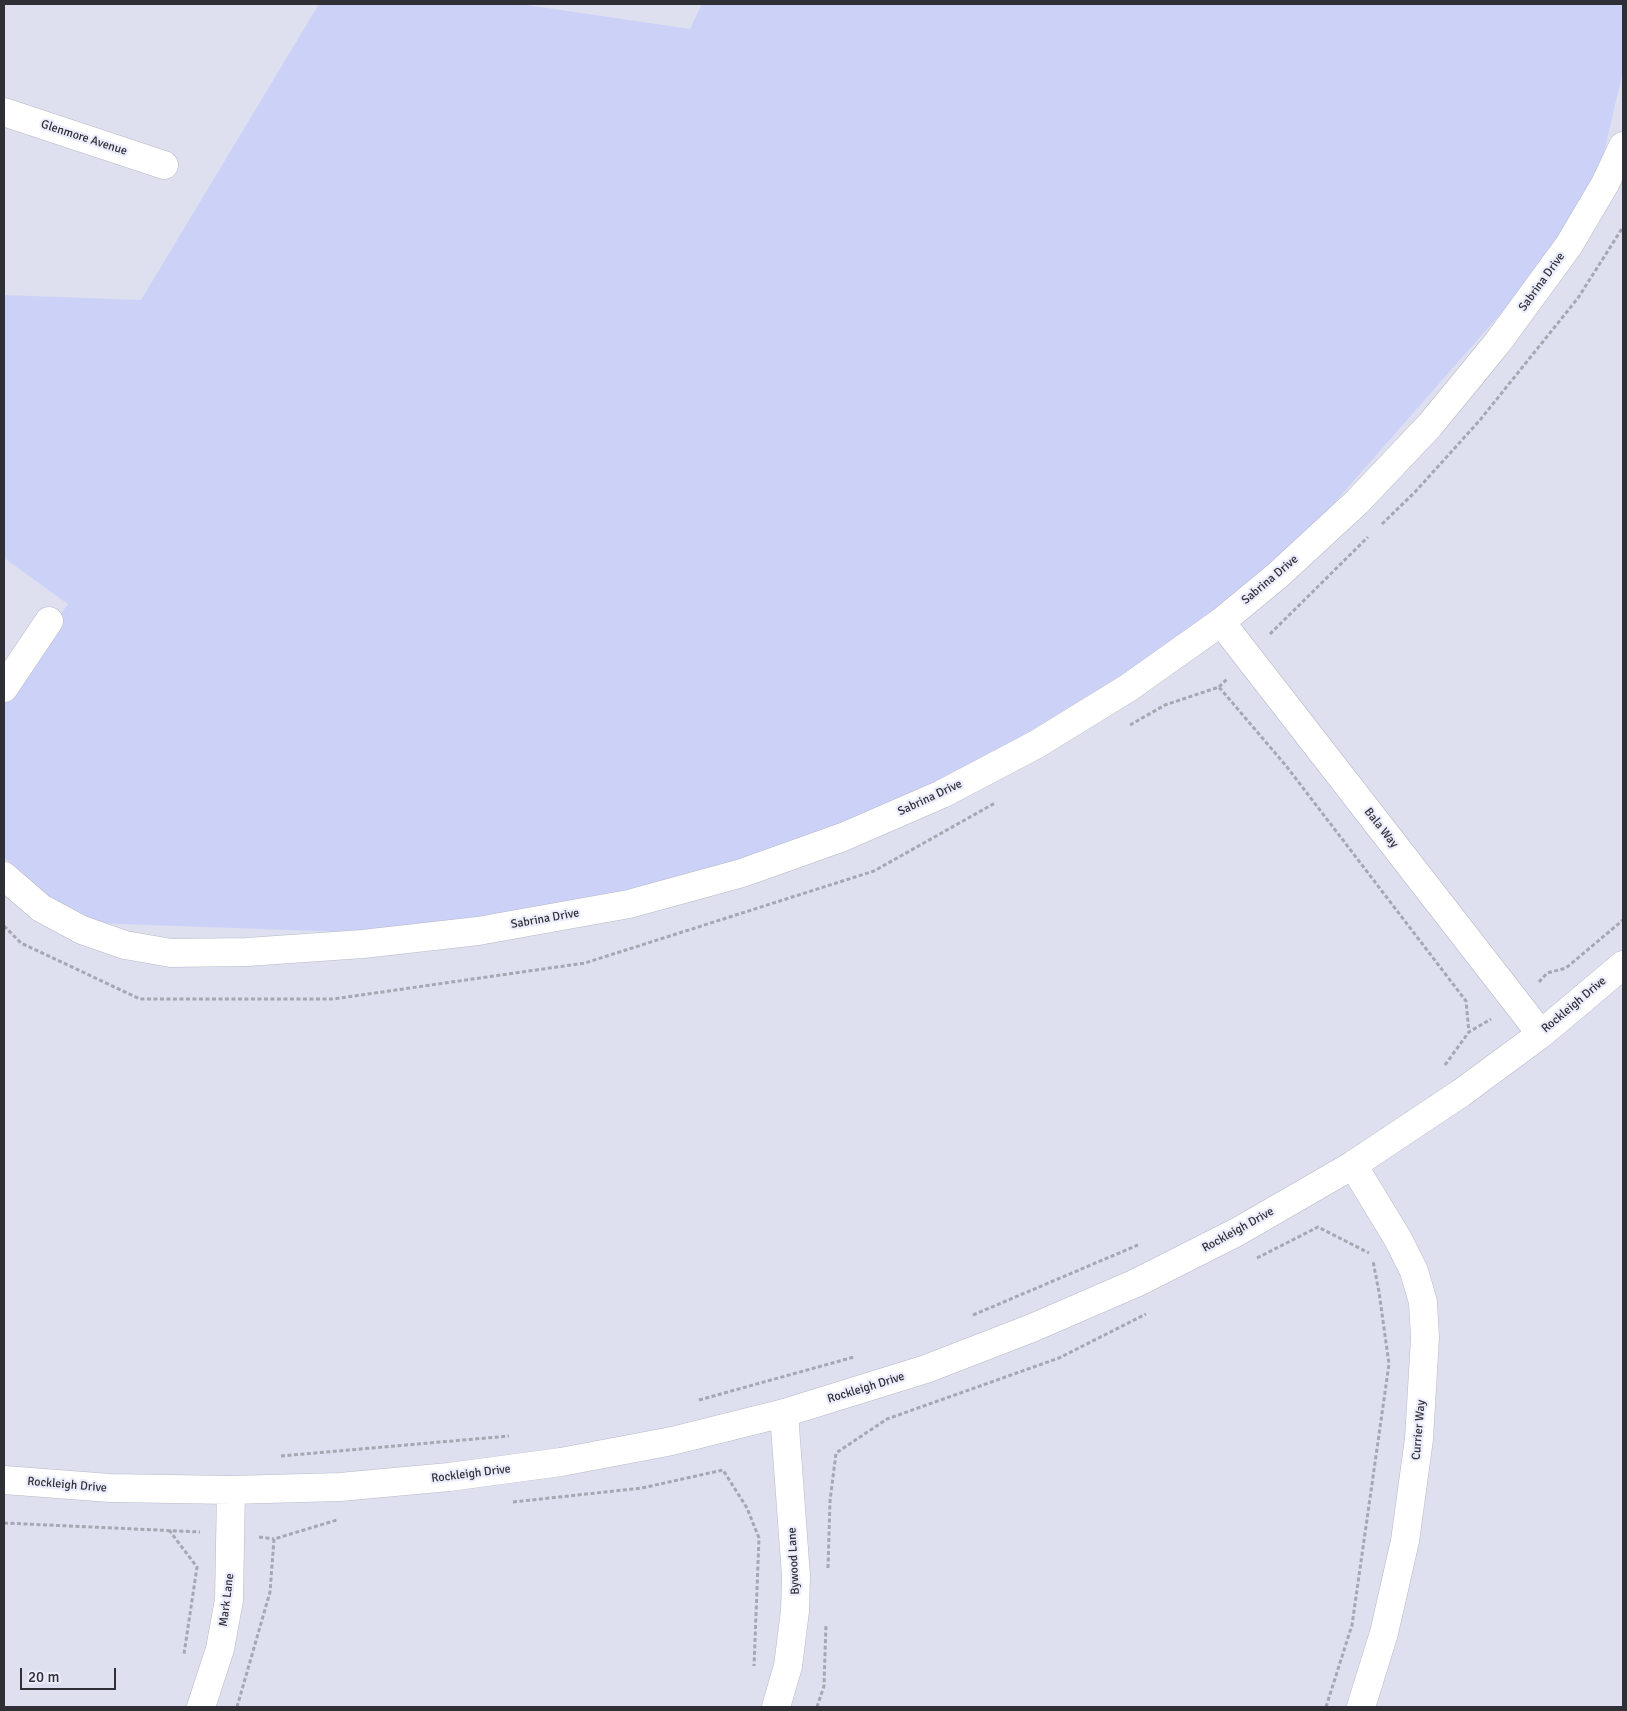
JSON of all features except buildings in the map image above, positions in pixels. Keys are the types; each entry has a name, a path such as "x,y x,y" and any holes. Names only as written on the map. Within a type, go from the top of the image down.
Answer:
{"street":[{"name":"Glenmore Avenue","path":"4,112 164,165"},
{"name":"Sabrina Drive","path":"4,876 41,908 82,930 125,945 171,953 247,952 363,944 478,931 629,904 752,870 844,837 942,794 1037,744 1128,688 1221,622 1278,575 1357,502 1430,425 1498,342 1569,244 1605,184 1623,146"},
{"path":"4,688 49,621"},
{"name":"Bala Way","path":"1221,622 1541,1034"},
{"name":"Rockleigh Drive","path":"4,1480 110,1488 231,1490 350,1486 449,1477 561,1462 672,1440 784,1413 926,1368 1032,1328 1136,1283 1237,1232 1353,1164 1461,1092 1541,1034 1623,965"},
{"name":"Currier Way","path":"1353,1164 1398,1239 1414,1271 1423,1302 1425,1338 1419,1439 1405,1540 1384,1633 1361,1707"},
{"name":"Bywood Lane","path":"776,1707 788,1666 795,1611 796,1576 784,1413"},
{"name":"Mark Lane","path":"201,1707 220,1649 229,1600 231,1490"}],"path":[{"path":"1122,730 1165,705 1219,687 1287,767 1466,1001 1469,1032"},
{"path":"4,926 21,942 140,999 333,999 585,962 874,871 1001,800"},
{"path":"1441,1070 1469,1032 1518,1004 1547,973 1566,968 1623,920"},
{"path":"1249,1262 1318,1228 1371,1254 1379,1292 1389,1364 1352,1625 1326,1707"},
{"path":"965,1319 1146,1242"},
{"path":"828,1569 830,1500 836,1454 887,1419 1059,1358 1154,1310"},
{"path":"694,1402 863,1354"},
{"path":"273,1456 511,1436"},
{"path":"503,1503 642,1488 724,1470 747,1508 759,1538 754,1669"},
{"path":"4,1523 169,1530 274,1539 335,1520 345,1519"},
{"path":"169,1530 197,1567 182,1661"},
{"path":"238,1707 270,1592 274,1539"},
{"path":"817,1707 824,1686 826,1618"}],"shaded area":[{"path":"319,4 520,4 690,29 702,4 1623,4 1623,71 1590,212 1254,594 886,819 486,937 65,922 4,857 4,692 68,604 4,558 4,295 141,300"}]}
